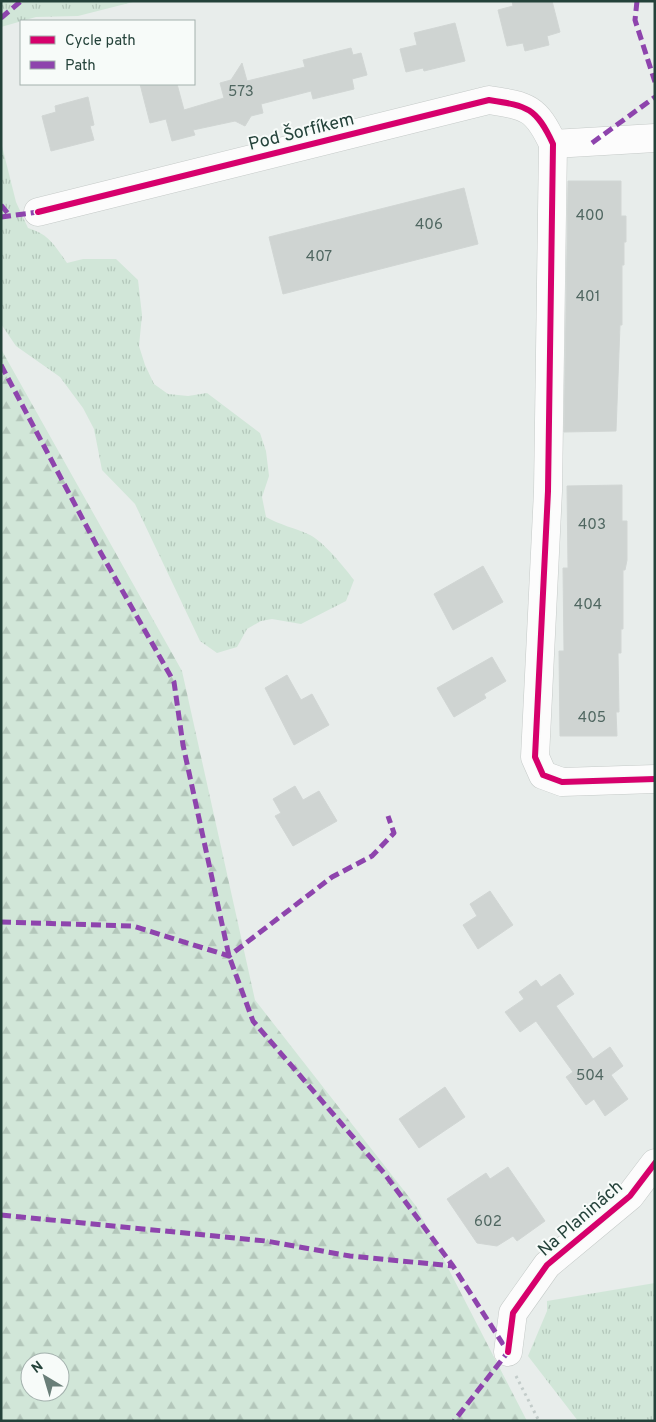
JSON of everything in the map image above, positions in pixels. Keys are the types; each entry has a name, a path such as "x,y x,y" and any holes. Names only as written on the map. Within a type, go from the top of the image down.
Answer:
{"street":[{"name":"Pod Šorfíkem","path":"38,212 489,100 522,105 542,121 553,144"},
{"path":"655,138 553,144 548,491 535,757 544,775 562,782 655,779"},
{"name":"Na Planinách","path":"508,1352 513,1314 547,1265 630,1196 655,1162"}],"path":[{"path":"508,1352 520,1387 539,1421"}],"green space":[{"path":"1,1 137,1 78,16 36,17 20,20 1,27"},
{"path":"1,142 16,202 28,228 46,237 67,263 83,259 116,259 138,280 142,315 139,346 154,384 168,394 188,396 207,393 260,433 266,451 269,476 262,497 266,517 316,538 333,555 354,580 346,601 301,624 272,619 261,621 247,629 237,647 217,653 200,641 135,504 102,470 94,429 83,408 60,377 16,346 1,324"},
{"path":"1,349 182,671 255,1000 416,1206 527,1421 1,1421"},
{"path":"655,1283 655,1421 578,1421 528,1356 547,1311 547,1301"}],"building":[{"path":"512,1 552,1 560,32 547,36 549,45 525,51 523,43 507,46 498,10 513,6"},
{"path":"455,23 465,61 424,71 423,68 406,72 400,49 417,45 414,33"},
{"path":"351,48 353,55 361,53 367,75 352,79 354,89 313,99 311,91 261,104 263,113 251,116 245,126 235,121 193,130 195,135 172,141 166,119 150,123 140,85 177,85 184,110 224,98 220,83 231,80 242,63 247,81 305,67 303,60"},
{"path":"88,97 94,125 90,126 94,140 51,151 42,116 56,112 55,106"},
{"path":"568,181 621,181 621,216 626,216 626,242 624,242 624,265 622,265 622,325 620,325 616,431 564,432"},
{"path":"464,188 478,244 283,294 269,237"},
{"path":"622,485 622,521 627,521 627,560 625,570 623,570 623,629 621,629 621,653 618,653 619,712 616,712 617,736 560,736 559,651 564,651 563,568 568,568 567,486"},
{"path":"483,566 503,602 453,630 434,594"},
{"path":"492,657 506,681 484,694 486,698 454,717 437,688"},
{"path":"287,675 301,700 312,694 329,725 294,745 265,688"},
{"path":"295,786 303,800 319,791 337,821 293,846 275,816 281,813 273,799"},
{"path":"490,891 513,925 478,949 463,925 477,916 470,904"},
{"path":"560,974 574,994 556,1006 593,1059 610,1047 623,1066 611,1075 628,1099 605,1116 594,1099 586,1105 566,1077 573,1072 536,1021 520,1032 505,1012 524,999 519,992 536,980 541,987"},
{"path":"445,1087 465,1117 419,1148 399,1119"},
{"path":"508,1167 545,1221 517,1241 513,1236 497,1246 477,1243 447,1199 486,1173 490,1179"}],"marked path":[{"path":"1,18 21,1"},
{"path":"637,1 635,20 655,82"},
{"path":"592,143 655,97"},
{"path":"1,205 10,216"},
{"path":"1,217 38,212"},
{"path":"1,365 97,546 174,682 183,745 229,956 253,1021 384,1173 453,1266 508,1352 454,1421"},
{"path":"1,922 133,926 229,956 332,877 372,856 394,833 388,816"},
{"path":"1,1215 266,1241 350,1256 453,1266"}],"cycle path":[{"path":"38,212 489,100 513,104 529,110 535,115 553,144 548,491 535,757 543,775 562,782 655,779"},
{"path":"508,1352 513,1313 547,1265 630,1196 655,1163"}]}
